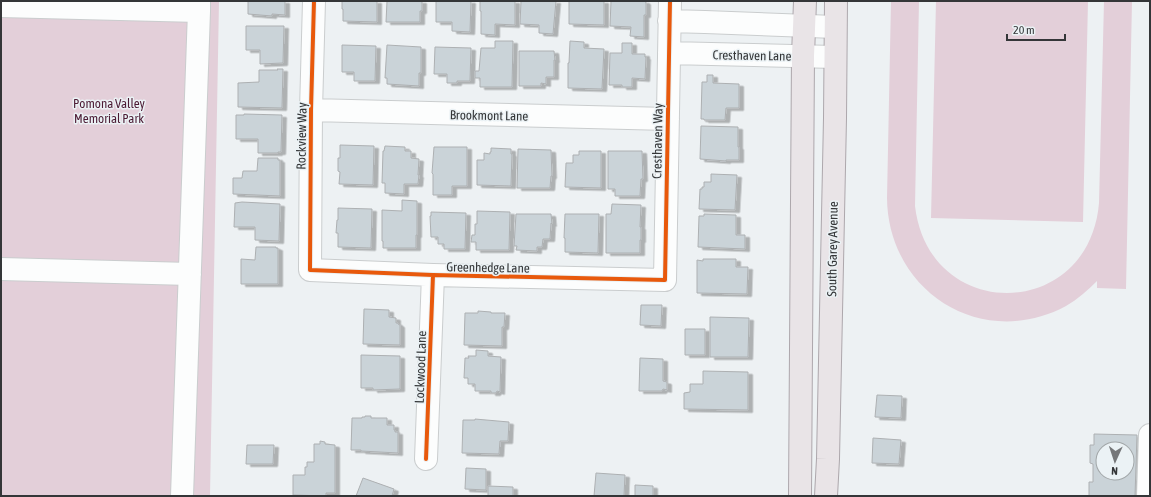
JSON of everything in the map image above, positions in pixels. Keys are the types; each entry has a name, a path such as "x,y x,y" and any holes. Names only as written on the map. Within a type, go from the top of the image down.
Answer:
{"main road":[{"path":"800,496 803,56 805,1"},
{"name":"South Garey Avenue","path":"826,496 835,118 836,1"}],"street":[{"name":"Rockview Way","path":"310,270 310,110 314,1"},
{"path":"1,6 199,6 182,496"},
{"path":"670,11 705,22 835,27"},
{"name":"Cresthaven Way","path":"665,280 670,11"},
{"name":"Cresthaven Lane","path":"669,53 835,57"},
{"name":"Brookmont Lane","path":"310,110 668,119"},
{"path":"1,269 190,274"},
{"name":"Greenhedge Lane","path":"310,270 433,275 665,280"},
{"name":"Lockwood Lane","path":"426,459 433,275"},
{"path":"1148,496 1150,435"}],"green space":[{"name":"Pomona Valley Memorial Park","path":"1,1 219,1 210,496 1,496"},
{"path":"891,1 919,1 915,206 927,245 948,272 977,288 1008,293 1040,287 1068,270 1089,242 1099,203 1104,1 1132,1 1126,289 1097,288 1097,281 1083,294 1066,306 1034,318 1003,321 973,316 945,304 922,285 904,261 892,231 887,198"},
{"path":"936,1 1088,1 1083,222 931,218"}],"building":[{"path":"248,1 285,1 285,15 272,14 272,16 248,14"},
{"path":"342,1 377,1 377,22 343,21"},
{"path":"387,1 422,1 420,22 386,22"},
{"path":"436,1 471,1 470,32 452,31 452,22 436,22"},
{"path":"480,1 515,1 515,25 495,24 495,35 481,34"},
{"path":"521,1 556,1 553,34 539,33 539,25 520,24"},
{"path":"569,1 604,1 604,25 569,24"},
{"path":"611,1 646,2 646,15 644,15 644,37 630,36 631,27 610,26"},
{"path":"246,26 284,26 283,63 260,64 260,50 246,50"},
{"path":"495,41 513,41 512,87 480,87 480,78 475,78 475,71 479,71 481,48 495,48"},
{"path":"570,41 584,42 584,48 604,49 602,89 568,88"},
{"path":"622,43 632,43 632,54 645,54 646,57 645,79 632,78 632,87 609,85 610,53 622,53"},
{"path":"342,45 376,46 375,81 354,81 354,72 342,72"},
{"path":"387,45 421,47 421,73 419,73 419,86 387,84 387,78 385,78"},
{"path":"435,47 471,48 470,81 447,83 447,74 434,74"},
{"path":"519,51 554,51 554,77 546,77 546,84 541,83 541,86 519,86"},
{"path":"277,69 283,69 282,108 238,107 238,83 259,82 259,70 278,70"},
{"path":"707,75 713,75 713,83 739,84 739,108 726,108 725,120 701,119 702,82 707,82"},
{"path":"236,115 282,115 281,152 258,153 258,139 236,139"},
{"path":"701,126 738,127 739,160 726,161 700,159"},
{"path":"340,145 374,146 373,185 339,184 340,172 338,171 338,158 340,158"},
{"path":"385,146 405,147 405,151 411,151 411,158 419,159 418,184 404,184 404,194 385,193 385,183 382,183 383,151"},
{"path":"434,147 467,147 467,186 452,186 452,195 433,195 432,173"},
{"path":"491,148 511,149 511,186 477,185 477,160 484,160 484,153 490,154"},
{"path":"518,149 551,150 552,176 550,188 517,188"},
{"path":"579,151 601,151 601,188 565,187 566,163 573,163 573,155 579,155"},
{"path":"608,151 642,151 643,179 641,179 640,196 615,196 615,189 608,189"},
{"path":"258,158 278,158 278,160 280,160 280,196 233,194 233,178 242,178 243,171 257,171"},
{"path":"711,174 737,175 735,210 699,209 700,189 704,187 704,182 711,182"},
{"path":"402,200 417,201 416,248 383,248 382,210 402,211"},
{"path":"235,203 280,204 279,241 255,240 255,227 234,227"},
{"path":"612,204 641,205 640,253 606,253 606,214 611,214"},
{"path":"338,208 372,209 371,248 338,247 338,233 336,233"},
{"path":"477,211 510,212 509,250 476,250 476,242 471,242 472,235 475,235"},
{"path":"431,212 466,213 465,249 444,249 444,244 438,244 438,237 431,237"},
{"path":"516,214 551,214 552,224 551,223 550,239 543,239 542,247 537,247 537,251 516,250 517,246 514,246"},
{"path":"565,214 599,214 598,253 565,252"},
{"path":"704,214 736,215 736,235 745,235 745,249 698,247 699,216 704,216"},
{"path":"256,247 278,248 278,284 241,284 241,259 255,260"},
{"path":"703,259 736,259 736,267 748,267 747,294 697,293 697,260 703,261"},
{"path":"641,305 662,305 661,326 640,325"},
{"path":"364,309 389,310 389,317 396,318 396,323 400,325 400,345 363,344"},
{"path":"478,311 505,313 504,327 502,327 502,346 464,345 465,313 478,313"},
{"path":"710,317 749,318 748,357 710,357"},
{"path":"685,329 705,329 705,355 685,355"},
{"path":"476,350 488,351 488,356 501,357 500,392 497,391 496,393 491,393 491,391 475,391 475,384 468,384 468,378 464,378 465,358 469,358 468,356 476,356"},
{"path":"361,355 400,356 400,389 373,390 373,388 361,388"},
{"path":"640,358 663,359 663,381 667,382 667,390 639,391"},
{"path":"703,371 748,372 748,410 684,409 684,393 690,392 690,384 703,384"},
{"path":"877,395 902,396 901,418 875,417"},
{"path":"365,416 371,416 371,418 387,418 387,425 394,425 395,432 398,432 398,453 351,450 352,418 362,418"},
{"path":"475,419 509,422 508,441 500,441 499,454 462,453 463,420"},
{"path":"1094,434 1137,435 1135,496 1089,496 1089,482 1093,482 1093,464 1090,463 1090,445 1094,445"},
{"path":"873,438 901,440 899,464 872,463"},
{"path":"320,441 325,442 325,444 335,445 335,493 326,493 326,496 293,495 293,475 305,475 305,467 307,467 307,462 314,462 314,444 320,444"},
{"path":"247,445 274,445 273,464 246,464"},
{"path":"466,468 486,469 486,490 465,489"},
{"path":"596,473 625,475 624,496 594,496"},
{"path":"363,478 394,489 392,496 356,496"},
{"path":"635,485 653,486 653,496 635,496"},
{"path":"488,486 513,487 513,496 488,496"}],"cycle path":[{"path":"314,1 311,110 310,270 433,275 665,280 670,1"},
{"path":"426,459 433,275"}]}
